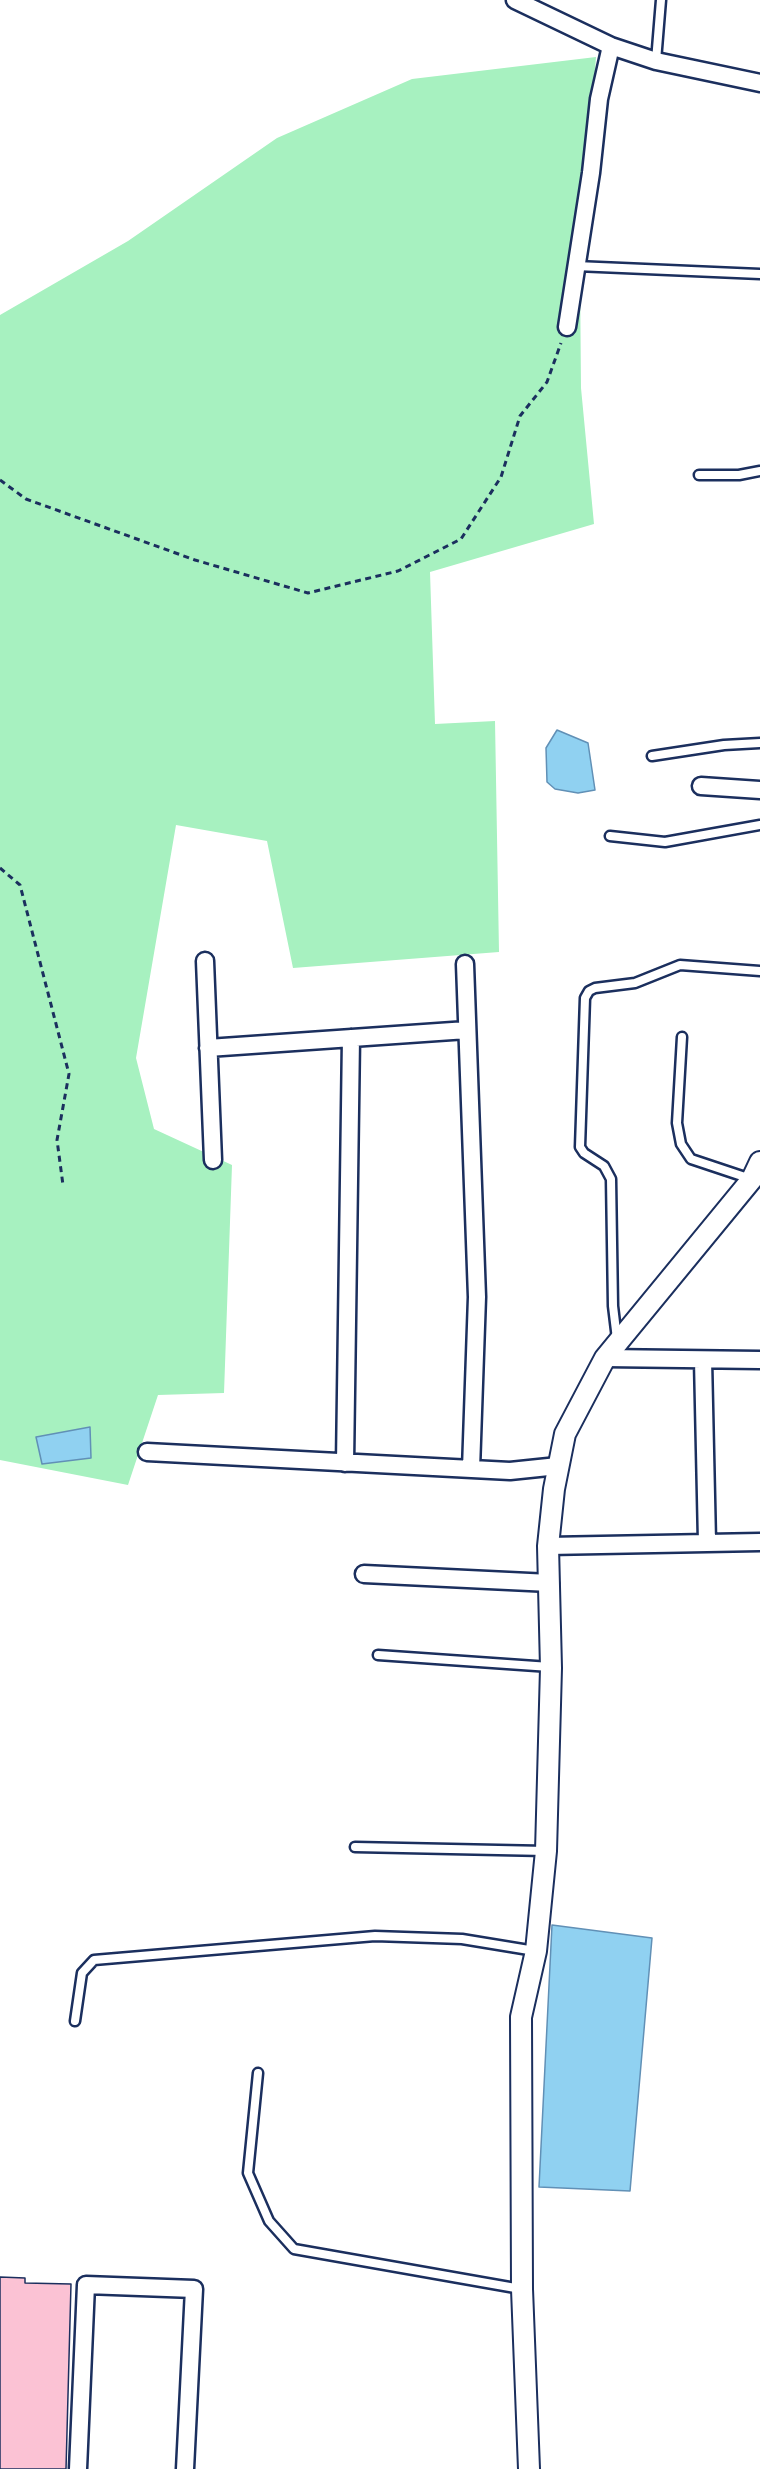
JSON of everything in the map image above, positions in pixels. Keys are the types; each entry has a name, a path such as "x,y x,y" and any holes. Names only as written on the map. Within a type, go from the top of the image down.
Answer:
{"street":[{"path":"515,0 611,46 656,61 760,83"},
{"path":"567,327 599,99 611,46"},
{"path":"701,786 760,790"},
{"path":"205,961 213,1160"},
{"path":"465,964 477,1297 471,1469"},
{"path":"208,1048 467,1030"},
{"path":"345,1463 351,1038"},
{"path":"529,2469 522,2289 521,2017 536,1951 546,1851 551,1668 548,1546 558,1466 565,1434 611,1351 757,1169"},
{"path":"611,1351 703,1360 760,1360"},
{"path":"703,1360 707,1542"},
{"path":"147,1452 510,1471 558,1466"},
{"path":"548,1546 760,1542"},
{"path":"364,1574 550,1583"},
{"path":"78,2469 86,2285 194,2289 185,2469"}],"lane":[{"path":"656,61 661,0"},
{"path":"576,266 760,274"},
{"path":"699,475 718,476 760,471"},
{"path":"652,756 724,745 760,743"},
{"path":"610,836 665,842 760,825"},
{"path":"611,1351 613,1306 611,1179 604,1166 584,1153 580,1147 585,998 589,991 595,988 635,983 680,965 760,971"},
{"path":"682,1037 677,1124 681,1144 691,1159 757,1169"},
{"path":"378,1655 551,1668"},
{"path":"355,1847 546,1851"},
{"path":"75,2021 82,1973 94,1960 375,1936 462,1939 536,1951"},
{"path":"258,2073 248,2173 269,2221 294,2250 522,2289"}],"path":[{"path":"0,480 26,499 195,560 308,593 398,571 461,539 501,477 520,416 547,382 567,327"},
{"path":"0,868 20,885 69,1074 57,1140 63,1185"}],"green space":[{"path":"596,57 580,275 581,388 594,524 430,572 435,724 495,721 499,952 293,968 267,841 176,825 136,1058 154,1129 232,1165 224,1393 158,1395 128,1485 0,1460 0,315 128,241 277,138 412,79"}],"water":[{"path":"557,730 588,743 595,790 578,793 555,789 547,782 546,748"},
{"path":"90,1427 91,1458 42,1464 36,1437"},
{"path":"552,1925 652,1938 630,2191 539,2187"}],"building":[{"path":"0,2277 25,2278 25,2283 71,2284 66,2469 0,2469"}]}
